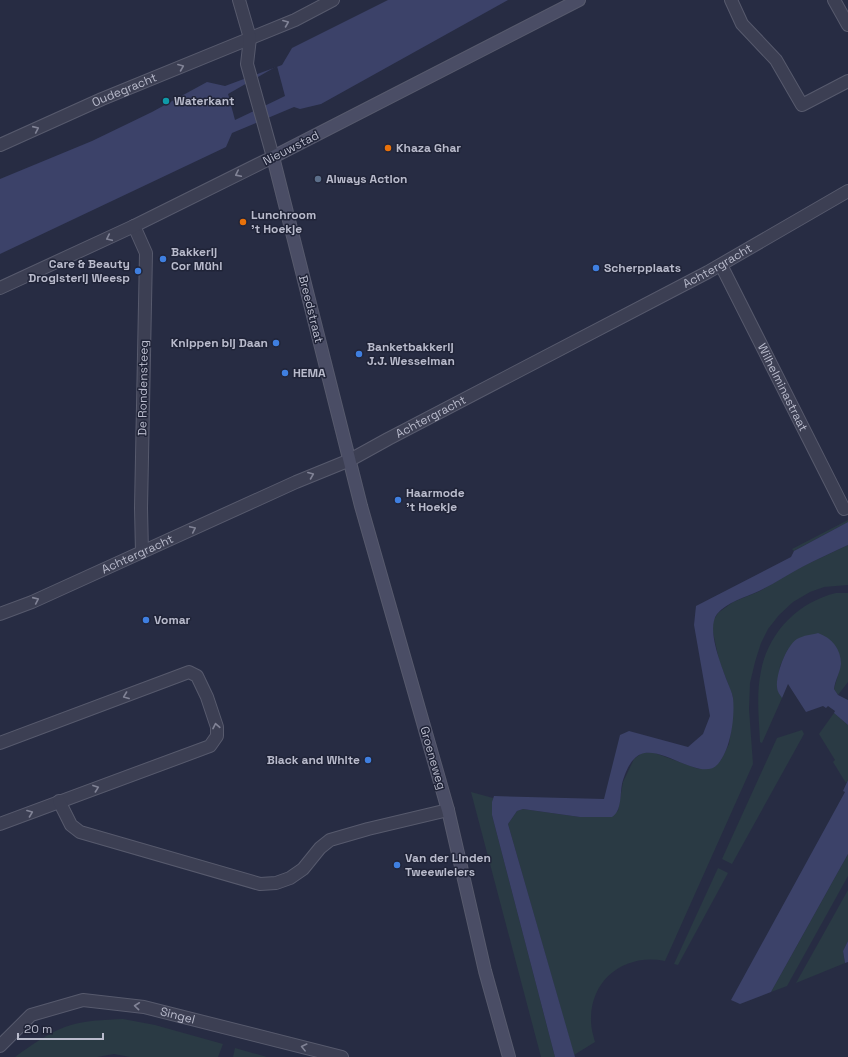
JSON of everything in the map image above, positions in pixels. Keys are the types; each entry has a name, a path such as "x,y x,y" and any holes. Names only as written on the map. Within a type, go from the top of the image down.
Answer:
{"street":[{"path":"238,0 250,38 247,64 273,157"},
{"name":"Oudegracht","path":"0,145 102,99 295,20 333,0"},
{"name":"Nieuwstad","path":"0,288 134,226 273,157 579,0"},
{"path":"730,0 742,24 776,60 802,105 848,80"},
{"path":"834,0 848,25"},
{"name":"Breedstraat","path":"273,157 350,460"},
{"name":"Achtergracht","path":"0,614 32,602 296,482 350,460 721,265 848,191"},
{"name":"De Rondensteeg","path":"134,226 146,253 141,508 142,552"},
{"name":"Wilhelminastraat","path":"721,265 844,509"},
{"name":"Groeneweg","path":"350,460 361,506 448,810 486,971 509,1057"},
{"path":"0,743 189,672 197,676 207,697 217,727 217,736 210,746 0,824"},
{"path":"59,801 72,825 80,832 260,884 276,883 290,878 303,870 320,848 330,840 368,829 448,810"},
{"name":"Singel","path":"0,1046 31,1015 83,1000 144,1007 342,1057"}],"shaded area":[{"path":"848,520 848,522 794,551 792,549"},
{"path":"848,545 848,585 824,587 810,592 793,602 779,615 768,629 761,643 750,683 749,709 753,764 665,961 636,961 624,965 603,981 592,1006 591,1024 595,1042 574,1055 508,824 517,811 523,809 580,817 618,811 623,782 634,759 642,753 652,752 699,769 721,760 729,744 733,697 719,660 712,628 713,621 718,613 733,602 760,591 801,567"},
{"path":"836,593 848,593 848,682 838,695 834,689 841,664 788,649 780,666 777,688 782,698 762,743 760,742 758,706 759,680 770,644 787,621 797,612 822,597"},
{"path":"834,713 848,725 848,780 846,783 833,762 835,760 819,734"},
{"path":"802,730 804,734 732,864 722,859 777,738"},
{"path":"471,792 493,798 492,815 555,1057 541,1057"},
{"path":"848,854 848,876 787,986 771,992"},
{"path":"718,868 728,873 678,965 674,964"},
{"path":"848,890 848,941 843,951 845,963 796,983"},
{"path":"123,1019 155,1025 223,1044 218,1057 130,1057 114,1054 97,1057 15,1057 45,1037 65,1027 86,1022"},
{"path":"235,1048 267,1057 233,1057"}],"water":[{"path":"388,0 508,0 321,104 300,109 294,107 232,133 226,147 0,254 0,179 92,141 152,112 207,82 225,86 282,65 292,48"},
{"path":"848,522 848,545 808,564 765,588 731,603 717,614 714,620 714,637 718,656 733,698 733,723 729,742 718,764 710,769 700,769 665,756 653,753 643,753 634,759 628,767 622,784 618,811 612,817 580,817 523,809 517,811 508,824 575,1057 555,1057 492,815 492,802 494,796 604,799 620,735 629,731 688,747 703,734 710,716 694,625 696,606 791,557 794,551"},
{"path":"818,633 828,638 835,645 841,659 840,670 834,689 838,695 848,700 848,725 828,706 826,708 823,706 806,712 788,684 782,698 777,687 778,675 782,661 789,648 797,639"},
{"path":"848,780 848,854 771,992 740,1004 731,1000 845,792 843,791"},
{"path":"848,941 848,962 845,963 843,951"}],"pier":[{"path":"277,66 285,96 235,120 228,94"}],"place":[{"name":"Waterkant","path":"166,101"},
{"name":"Khaza Ghar","path":"388,148"},
{"name":"Always Action","path":"318,179"},
{"name":"Lunchroom 't Hoekje","path":"243,222"},
{"name":"Bakkerij Cor Mühl","path":"163,259"},
{"name":"Scherpplaats","path":"596,268"},
{"name":"Care & Beauty Drogisterij Weesp","path":"138,271"},
{"name":"Knippen bij Daan","path":"276,343"},
{"name":"Banketbakkerij J.J. Wesselman","path":"359,354"},
{"name":"HEMA","path":"285,373"},
{"name":"Haarmode 't Hoekje","path":"398,500"},
{"name":"Vomar","path":"146,620"},
{"name":"Black and White","path":"368,760"},
{"name":"Van der Linden Tweewielers","path":"397,865"}]}
